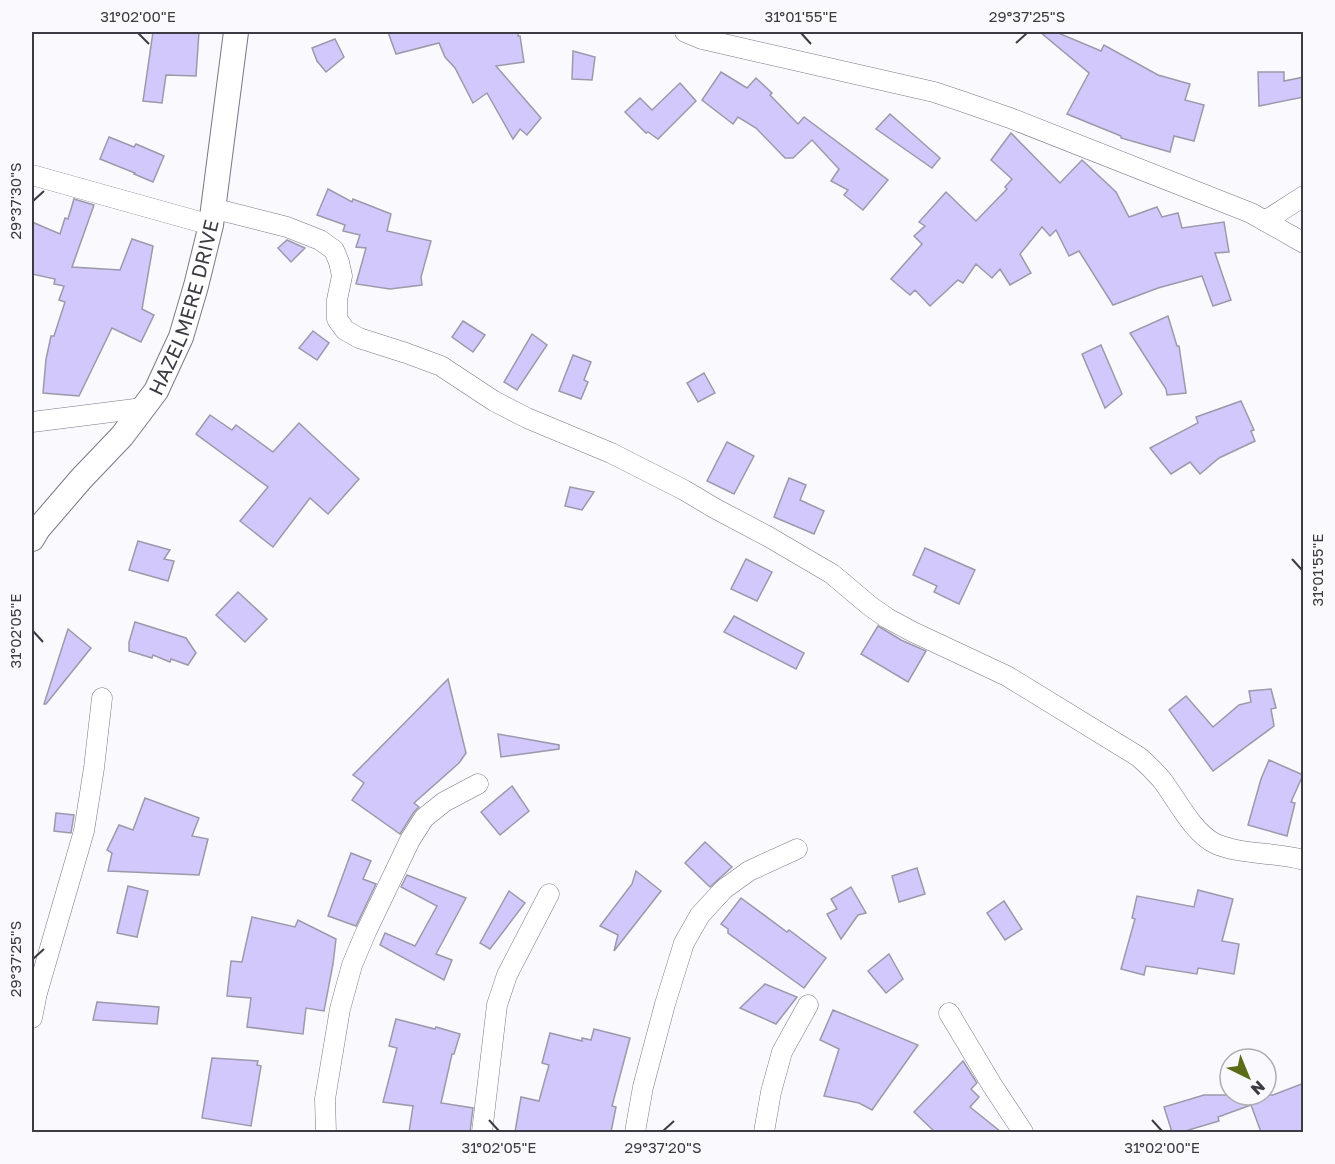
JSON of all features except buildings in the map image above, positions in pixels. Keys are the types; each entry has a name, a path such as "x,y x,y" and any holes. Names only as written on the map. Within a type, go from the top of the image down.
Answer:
{"street":[{"name":"HAZELMERE DRIVE","path":"32,539 81,479 122,436 143,408 156,390 181,337 196,286 211,216 236,32"},
{"path":"685,32 702,39 934,92 1021,122 1251,213 1304,243"},
{"path":"32,175 211,216 287,227 320,240 334,250 339,262 342,276 337,300 337,319 345,330 359,338 441,366 485,395 527,418 611,453 684,490 832,574 888,618 1007,676 1139,757 1151,767 1202,834 1215,843 1231,848 1291,856 1304,860"},
{"path":"1265,221 1304,196"},
{"path":"32,422 143,408"},
{"path":"32,1018 37,993 84,831 102,698"},
{"path":"326,1132 325,1098 340,1009 352,965 366,932 410,840 424,818 444,802 478,784"},
{"path":"635,1132 643,1087 665,1004 684,943 700,915 723,889 749,871 797,849"},
{"path":"482,1132 497,1005 507,975 549,894"},
{"path":"764,1132 771,1092 782,1052 808,1005"},
{"path":"950,1013 992,1085 1023,1132"}]}
